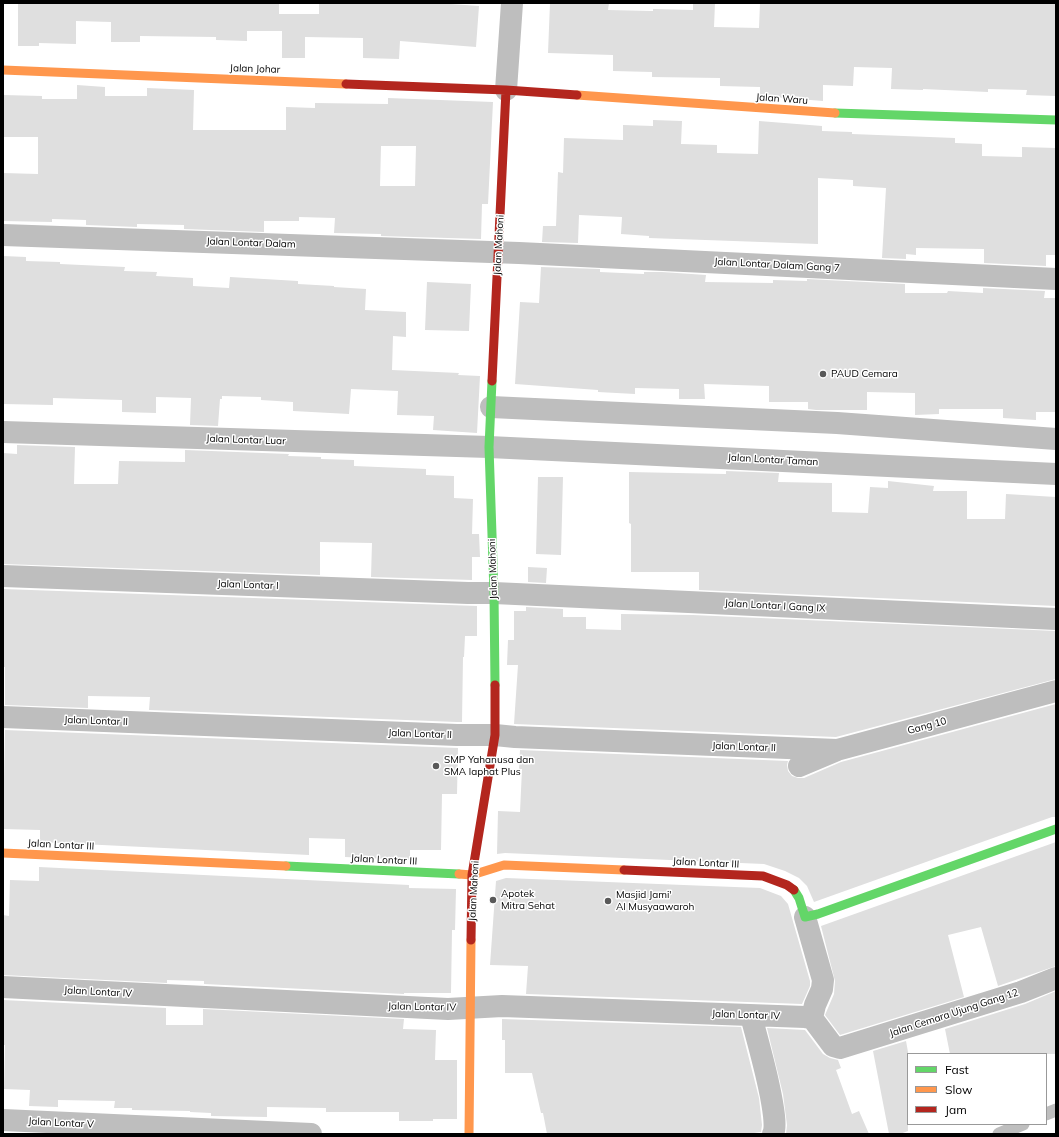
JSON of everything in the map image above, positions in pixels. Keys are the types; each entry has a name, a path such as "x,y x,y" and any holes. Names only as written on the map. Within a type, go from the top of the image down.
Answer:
{"street":[{"name":"Jalan Mahoni","path":"470,1134 472,875 495,735 494,593 489,447 506,90 512,3"},
{"name":"Jalan Johar","path":"3,70 506,90"},
{"name":"Jalan Waru","path":"506,90 819,113 1056,120"},
{"name":"Jalan Lontar Dalam","path":"3,235 499,252"},
{"name":"Jalan Lontar Dalam Gang 7","path":"499,252 1056,279"},
{"path":"491,407 837,423 1056,439"},
{"name":"Jalan Lontar Luar","path":"3,432 489,447"},
{"name":"Jalan Lontar Taman","path":"489,447 1056,474"},
{"name":"Jalan Lontar I","path":"3,576 494,593"},
{"name":"Jalan Lontar I Gang IX","path":"494,593 1056,619"},
{"name":"Gang 10","path":"799,766 837,750 1056,691"},
{"name":"Jalan Lontar II","path":"3,717 449,735 495,735 837,750"},
{"path":"812,1018 815,1005 822,990 823,980 805,916 829,910 1056,829"},
{"name":"Jalan Lontar III","path":"3,853 472,875 504,865 763,876 793,888 798,894 805,916"},
{"name":"Jalan Cemara Ujung Gang 12","path":"812,1018 833,1046 840,1048 1021,992 1056,978"},
{"name":"Jalan Lontar IV","path":"3,987 448,1009 502,1006 812,1018"},
{"path":"751,1016 773,1104 775,1130 773,1134"},
{"name":"Jalan Lontar V","path":"3,1120 311,1134"}],"lane":[{"path":"999,1134 1021,1125"}],"building":[{"path":"18,3 279,3 279,14 319,14 319,3 437,3 479,6 476,47 400,41 399,59 363,58 363,38 305,37 305,58 282,58 282,31 247,31 247,41 216,40 216,37 140,36 140,42 111,42 111,22 76,21 76,44 39,43 39,46 18,46"},
{"path":"550,3 609,3 608,10 653,11 653,9 693,10 693,3 715,3 714,27 759,28 760,3 1056,3 1056,96 1026,95 1027,90 988,89 988,92 891,89 892,68 854,67 853,86 823,85 823,101 760,96 760,87 720,86 720,78 652,77 652,72 613,71 613,55 548,53"},
{"path":"77,85 105,87 105,96 147,96 147,88 194,90 193,130 286,130 286,107 315,108 315,103 388,104 388,98 493,102 488,204 482,204 481,239 334,233 335,218 299,217 299,221 264,221 264,232 184,229 184,225 137,224 137,227 86,225 86,220 52,219 52,222 3,221 3,173 38,174 38,137 3,137 3,95 42,96 42,99 77,99","holes":["381,146 416,146 415,186 380,186"]},
{"path":"653,120 682,121 681,144 717,145 717,153 758,154 759,121 822,126 822,131 852,132 852,134 955,138 955,143 982,144 982,156 1022,157 1022,147 1056,148 1056,255 1046,255 1046,266 984,263 984,249 916,248 916,255 906,254 906,259 882,258 886,188 853,186 853,180 818,178 818,244 649,238 649,236 621,234 622,217 579,215 578,243 542,242 543,226 556,226 558,172 563,173 564,138 623,140 623,125 653,126"},
{"path":"3,256 26,257 26,261 125,267 124,271 157,272 156,276 193,278 193,286 229,288 230,277 298,281 298,284 366,289 365,310 406,312 406,337 393,336 392,370 459,373 458,375 480,376 477,433 433,430 434,416 397,415 398,391 351,389 349,414 293,411 293,402 261,400 261,397 222,396 222,399 220,399 218,426 190,425 191,398 156,397 156,413 122,412 122,400 53,398 53,405 3,404"},
{"path":"541,267 600,269 600,272 644,274 644,272 662,272 706,275 705,282 773,283 773,280 807,281 807,279 905,284 905,293 947,293 948,291 983,293 983,288 1045,291 1044,298 1056,298 1056,412 1036,412 1036,420 1003,418 1003,409 939,409 939,414 915,415 915,393 867,392 867,410 816,410 808,409 808,402 769,402 769,386 704,384 705,399 679,399 679,389 635,388 635,394 515,384 520,302 539,303"},
{"path":"427,282 471,284 469,331 425,330"},
{"path":"17,445 75,447 74,484 118,484 119,461 185,462 185,450 289,454 288,456 354,460 354,466 426,469 426,475 454,476 454,498 473,499 472,534 479,534 480,557 472,557 472,580 371,577 372,543 320,542 320,575 3,564 3,453 17,454"},
{"path":"726,471 779,473 778,482 832,483 832,512 868,513 870,487 888,488 888,481 934,486 933,491 967,491 967,519 1005,519 1006,494 1056,497 1056,606 699,590 699,572 631,572 629,472 726,474"},
{"path":"538,477 563,477 561,555 536,554"},
{"path":"528,567 547,568 546,583 528,582"},
{"path":"3,589 477,606 477,636 465,636 463,657 462,722 149,710 150,697 88,696 88,708 5,705 5,667 3,667"},
{"path":"526,607 563,609 563,617 586,617 586,629 621,630 621,614 693,615 1056,631 1056,679 836,737 514,724 518,665 507,665 508,640 514,640 514,611 526,611"},
{"path":"1056,704 1056,817 1052,817 814,902 807,886 799,878 785,871 764,864 505,853 497,854 498,811 520,812 522,769 519,769 520,750 788,761 788,771 792,776 804,778 841,762"},
{"path":"5,730 458,748 457,794 442,794 441,850 410,850 410,860 345,857 345,839 309,838 309,855 40,842 40,830 3,829"},
{"path":"1056,842 1056,966 998,986 981,927 948,935 964,997 840,1035 825,1015 834,994 835,981 821,926"},
{"path":"39,867 409,885 409,888 456,889 455,930 452,930 451,993 404,994 204,984 204,981 167,980 167,983 3,975 3,915 9,916 10,880 39,881"},
{"path":"506,878 760,888 781,896 788,904 810,981 810,986 802,1004 526,994 528,966 490,965 496,881"},
{"path":"1056,991 1056,1054 950,1053 945,1029 1025,1004"},
{"path":"3,1000 166,1008 166,1025 203,1025 203,1009 404,1019 403,1029 436,1030 435,1060 457,1060 457,1119 399,1121 399,1112 326,1112 326,1108 267,1107 267,1117 211,1116 211,1113 190,1111 132,1110 132,1108 114,1108 115,1101 58,1100 58,1107 29,1106 30,1090 4,1089 5,1045 3,1045"},
{"path":"502,1019 741,1027 759,1098 762,1125 761,1132 747,1134 547,1134 532,1073 505,1073 505,1040 502,1040"},
{"path":"767,1028 805,1030 823,1054 838,1060 841,1068 836,1070 852,1114 859,1111 869,1134 786,1134 787,1125 783,1094"},
{"path":"906,1041 908,1052 908,1131 900,1134 889,1134 873,1051"}],"traffic: fast":[{"path":"835,113 1056,120"},
{"path":"492,381 489,447 494,593 495,685"},
{"path":"794,890 799,898 805,917 818,914 1056,829"},
{"path":"286,866 459,874"}],"traffic: slow":[{"path":"3,70 346,84"},
{"path":"577,95 835,113"},
{"path":"3,853 286,866"},
{"path":"459,874 472,875 504,865 624,870"},
{"path":"469,1134 471,940"}],"traffic: jam":[{"path":"346,84 506,90 577,95"},
{"path":"492,381 506,90"},
{"path":"471,940 472,875 495,735 495,685"},
{"path":"624,870 763,876 787,885 794,890"}],"place":[{"name":"PAUD Cemara","path":"823,374"},
{"name":"SMP Yahanusa dan SMA laphat Plus","path":"436,766"},
{"name":"Apotek Mitra Sehat","path":"493,900"},
{"name":"Masjid Jami' Al Musyaawaroh","path":"608,901"}]}
